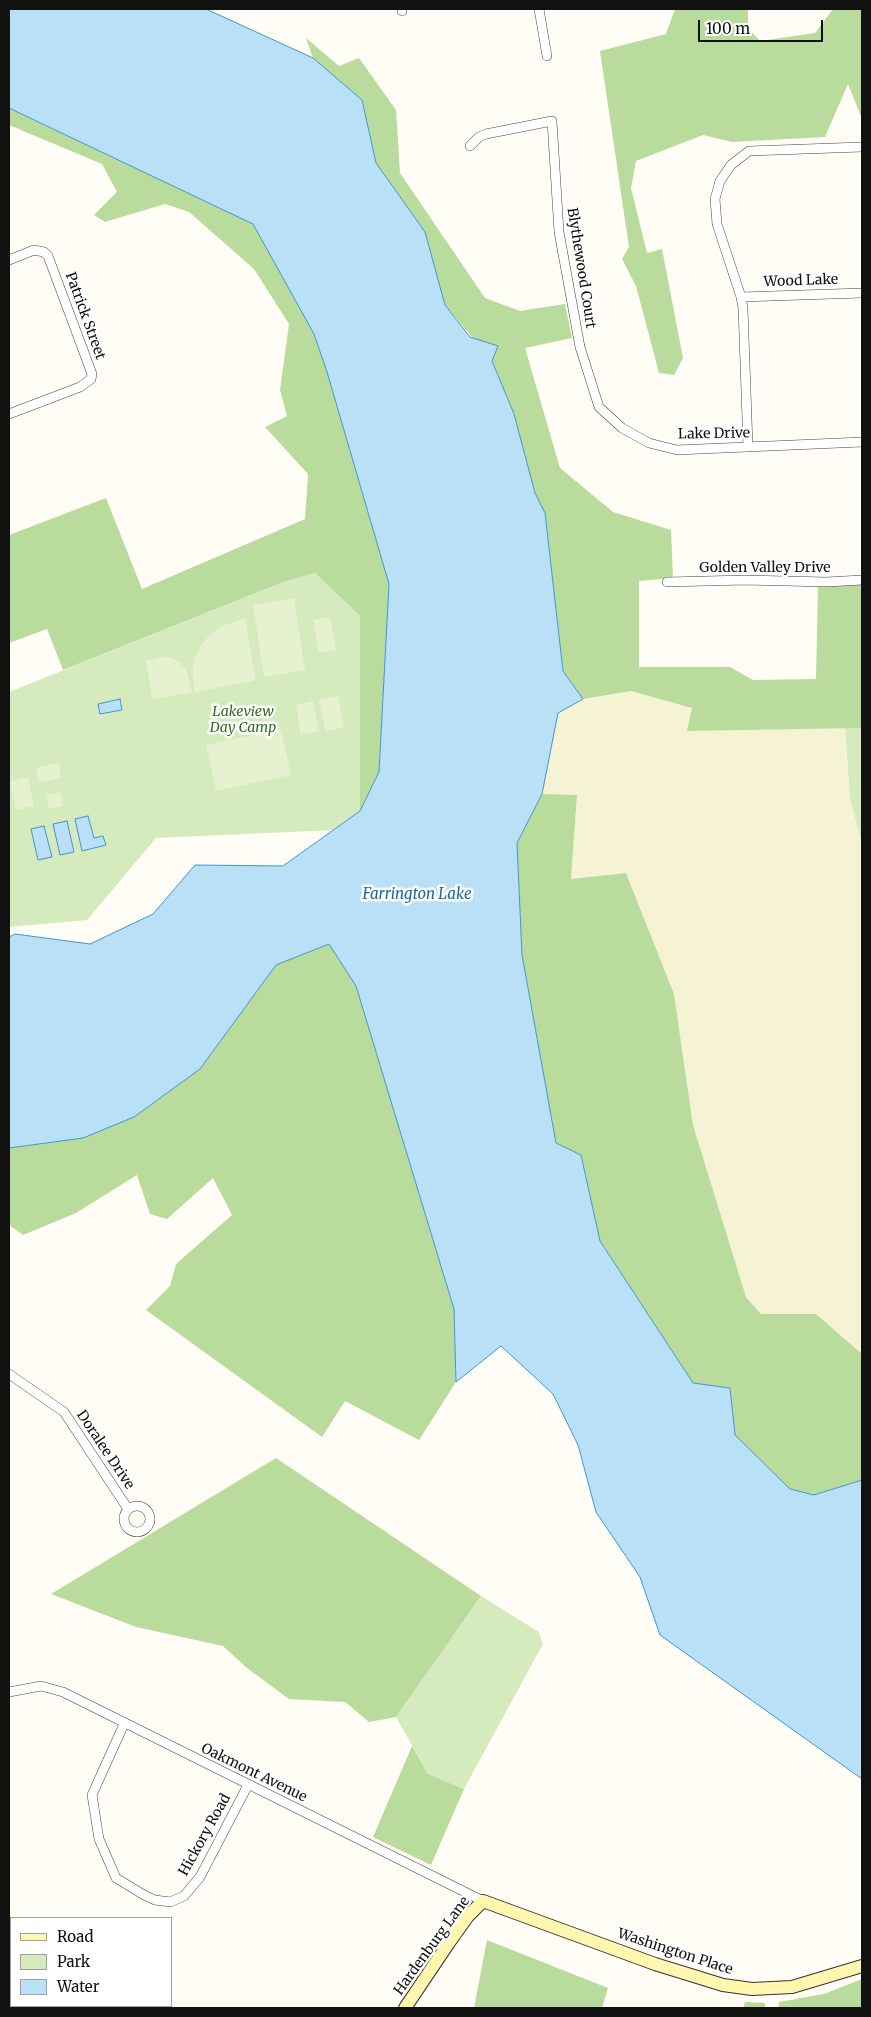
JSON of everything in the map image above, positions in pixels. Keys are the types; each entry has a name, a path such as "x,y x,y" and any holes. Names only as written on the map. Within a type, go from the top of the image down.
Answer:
{"street":[{"path":"539,9 547,56"},
{"name":"Blythewood Court","path":"470,146 479,137 486,134 552,121 559,232 580,347 593,388"},
{"path":"748,448 741,298 717,224 715,199 720,180 731,165 749,152 862,147"},
{"name":"Patrick Street","path":"9,260 34,250 44,252 51,262 92,374 90,380 80,387 9,414"},
{"name":"Wood Lake","path":"741,298 862,293"},
{"name":"Lake Drive","path":"593,388 599,407 622,428 649,443 677,450 862,442"},
{"name":"Golden Valley Drive","path":"667,582 745,580 826,582 862,580"},
{"name":"Doralee Drive","path":"9,1374 64,1412 128,1509"},
{"name":"Oakmont Avenue","path":"9,1692 41,1686 63,1692 483,1901"},
{"name":"Hickory Road","path":"124,1724 92,1795 99,1839 116,1878 144,1895 155,1900 170,1902 184,1896 200,1877 248,1785"},
{"name":"Washington Place","path":"483,1901 655,1964 724,1985 752,1989 792,1987 862,1966"},
{"name":"Hardenburg Lane","path":"405,2008 468,1916 483,1901"}],"shaded area":[{"path":"631,691 693,708 687,731 845,728 850,798 862,844 862,1354 816,1314 761,1314 746,1297 693,1125 674,994 626,873 571,880 577,795 542,794 558,713 583,699"}],"green space":[{"path":"675,9 748,9 748,28 760,41 815,33 833,9 862,9 862,119 848,84 825,137 732,142 703,135 636,161 631,188 647,253 662,249 683,358 674,375 659,373 636,286 622,259 629,247 600,51 666,34"},
{"path":"306,38 339,66 359,58 396,110 400,173 485,298 520,311 565,304 572,338 525,348 560,468 613,512 671,530 673,578 639,581 639,667 730,667 753,680 816,679 818,585 862,584 862,728 687,731 692,708 631,691 583,699 563,671 545,513 535,493 514,414 492,360 445,305 425,232 376,163 362,100 313,58"},
{"path":"9,108 253,223 314,334 389,583 379,772 360,811 360,616 315,573 286,581 63,670 47,629 9,643 9,535 106,498 142,589 305,519 308,474 265,427 287,416 280,390 289,324 254,269 189,212 165,204 105,222 94,215 117,192 102,164 9,125"},
{"name":"Lakeview Day Camp","path":"315,573 360,616 360,811 333,830 156,838 87,920 9,927 9,692 286,581"},
{"path":"294,598 305,670 264,677 253,605"},
{"path":"330,617 336,650 319,653 313,620"},
{"path":"245,618 255,677 253,681 194,692 193,670 195,657 201,645 220,627"},
{"path":"162,657 171,658 179,662 186,669 192,692 155,699 152,697 146,661"},
{"path":"338,696 344,727 326,731 319,700"},
{"path":"313,701 319,731 301,735 296,705"},
{"path":"845,728 862,728 862,844 850,798"},
{"path":"281,729 291,775 216,791 206,745"},
{"path":"59,763 61,778 39,783 36,768"},
{"path":"28,777 34,806 16,810 10,782"},
{"path":"60,792 63,806 49,809 46,795"},
{"path":"542,794 577,795 571,879 626,873 674,994 693,1125 746,1297 761,1314 816,1314 862,1354 862,1480 814,1495 790,1489 735,1435 730,1388 693,1383 600,1241 581,1155 556,1143 522,955 517,843"},
{"path":"329,944 356,986 454,1309 456,1382 419,1440 345,1401 322,1437 146,1310 170,1286 176,1264 232,1215 213,1178 167,1219 150,1214 137,1175 76,1213 23,1235 9,1225 9,1148 83,1138 200,1068 276,965"},
{"path":"276,1458 481,1596 396,1717 369,1722 345,1702 289,1699 247,1668 223,1646 136,1627 51,1594"},
{"path":"481,1596 539,1632 543,1644 464,1789 428,1774 396,1717"},
{"path":"412,1746 428,1774 464,1789 431,1865 373,1837"},
{"path":"487,1940 608,1988 602,2008 474,2008"},
{"path":"862,1979 862,2008 778,2008 779,2002 824,1994"},
{"path":"745,2002 765,2003 765,2008 743,2008"}],"water":[{"name":"Farrington Lake","path":"9,9 206,9 313,58 362,100 376,163 425,232 445,305 470,337 498,346 492,361 514,414 535,493 545,513 563,671 583,699 558,713 542,794 517,843 522,955 556,1143 581,1155 600,1241 693,1383 730,1388 735,1435 790,1489 814,1495 862,1480 862,1779 660,1635 640,1577 596,1512 578,1445 553,1394 501,1346 456,1382 454,1309 356,986 329,944 276,965 200,1069 134,1117 83,1138 9,1148 9,937 15,934 90,944 153,914 195,865 283,866 360,811 379,772 389,584 327,372 314,334 253,224 9,108"},
{"path":"120,699 122,710 100,714 98,704"},
{"path":"88,816 94,838 103,836 106,845 82,851 75,819"},
{"path":"67,821 74,852 60,855 53,824"},
{"path":"44,826 52,857 38,860 31,829"}]}
